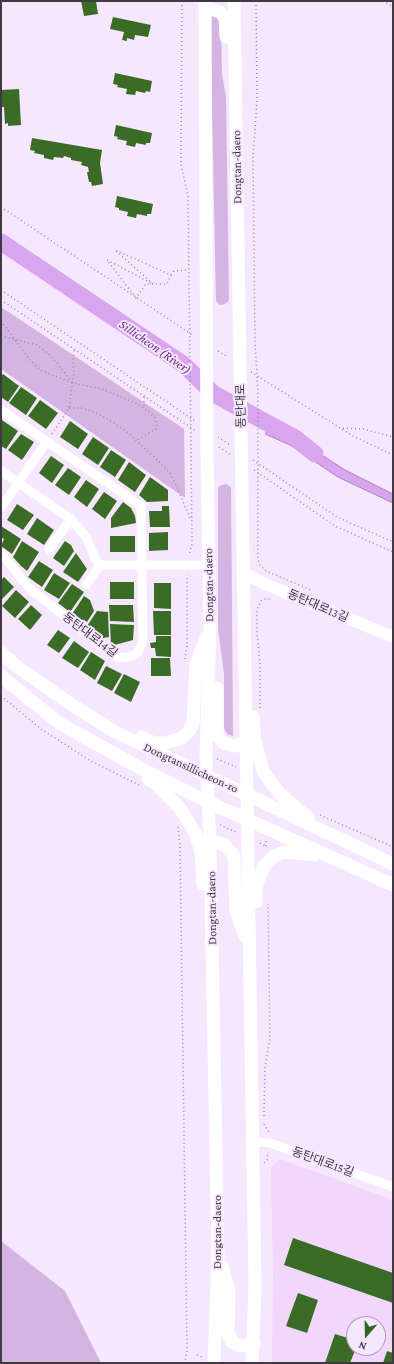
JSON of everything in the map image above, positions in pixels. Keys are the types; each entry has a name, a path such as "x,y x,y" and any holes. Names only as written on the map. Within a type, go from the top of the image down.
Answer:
{"main road":[{"name":"Dongtan-daero","path":"234,1 240,333"},
{"name":"Dongtan-daero","path":"205,5 207,454 210,626 206,775 210,844 218,1252 214,1363"},
{"path":"205,5 220,12 225,17 228,57 235,68"},
{"name":"동탄대로","path":"240,333 243,574"},
{"path":"243,574 254,1287 254,1344 252,1363"},
{"path":"66,702 86,707 154,743 172,742 182,738 189,731 193,723 196,664 210,626"},
{"path":"210,626 216,667 217,734 223,744 234,746 246,741"},
{"path":"244,635 255,741 263,771 280,793 326,833"},
{"name":"Dongtansillicheon-ro","path":"1,653 66,702 115,732 393,864"},
{"name":"Dongtansillicheon-ro","path":"1,676 59,723 100,747 208,802 247,818 333,859 393,885"},
{"path":"100,747 121,764 155,783 180,808 195,834 201,850 203,897 212,937"},
{"path":"210,844 216,842 225,845 234,856 236,912 249,945"},
{"path":"249,945 255,919 256,886 264,866 274,856 284,852 308,853 333,859"},
{"path":"218,1252 229,1292 228,1334 232,1342 241,1346 254,1344"}],"street":[{"name":"동탄대로14길","path":"1,410 141,506 143,640 138,652 134,656 128,657 119,658 113,655 29,588 1,553"},
{"path":"1,508 46,441"},
{"path":"1,471 71,519 86,537 96,560 100,565"},
{"path":"49,549 71,519"},
{"path":"100,565 209,565"},
{"path":"86,585 100,565"},
{"name":"동탄대로13길","path":"243,574 393,638"},
{"name":"동탄대로15길","path":"252,1142 270,1143 393,1188"}],"path":[{"path":"182,1 181,164 188,196 192,544 187,565 187,645 185,659"},
{"path":"256,1 257,100 253,158 255,342 258,392 258,559 260,565 266,571 316,592"},
{"path":"383,1 393,7"},
{"path":"153,284 116,250 171,275"},
{"path":"153,284 108,260 136,298 146,284 153,284 167,284 174,271 189,270"},
{"path":"1,321 30,360 42,371 73,383 102,389 138,404 155,418 157,424 156,428 136,441"},
{"path":"1,336 37,345 51,356 73,383"},
{"path":"46,441 69,408 73,383 74,349"},
{"path":"144,396 144,409"},
{"path":"69,408 81,408 94,412 126,431 171,474 191,520"},
{"path":"341,428 362,429 393,437"},
{"path":"260,710 260,664 257,633 257,610 261,601 264,599 275,599"},
{"path":"1,696 41,729 91,761 144,788"},
{"path":"318,814 393,847"},
{"path":"178,825 180,845 187,1349 185,1363"},
{"path":"268,902 270,1038 265,1067 264,1124 266,1130 270,1133"}],"shaded area":[{"path":"210,14 216,16 221,24 222,74 226,97 229,301 220,305 216,301"},
{"path":"1,307 184,429 185,498 1,369"},
{"path":"226,406 295,438 345,470 393,494 393,503 338,477 290,445 224,416"},
{"path":"226,484 231,487 233,736 227,734 224,728 224,673 218,629 218,487"},
{"path":"280,1159 393,1200 393,1363 272,1363 273,1272 271,1167"},
{"path":"1,1241 65,1291 101,1363 1,1363"}],"pier":[{"path":"225,405 265,422 265,436 223,417 222,415"}],"building":[{"path":"81,1 96,1 98,14 84,16"},
{"path":"113,17 151,25 148,37 135,35 134,40 127,38 127,41 122,40 124,32 110,29"},
{"path":"115,73 152,81 150,92 146,91 145,93 136,91 135,95 126,94 127,89 117,87 118,85 113,84"},
{"path":"19,89 21,125 8,126 8,123 5,124 1,90"},
{"path":"116,125 152,133 150,143 146,143 146,145 136,143 135,147 126,145 127,141 117,139 118,137 114,136"},
{"path":"32,138 102,150 100,163 103,184 92,186 91,182 89,182 87,172 89,172 88,167 81,165 82,162 71,160 71,158 64,156 63,158 54,157 53,160 44,158 44,155 34,153 35,151 30,150"},
{"path":"117,196 153,204 151,214 147,214 147,216 137,214 136,218 127,216 128,212 119,210 119,208 115,207"},
{"path":"3,374 19,386 8,402 1,397 1,376"},
{"path":"21,387 37,398 26,415 9,403"},
{"path":"40,400 58,413 46,429 28,416"},
{"path":"2,420 18,431 6,449 1,446"},
{"path":"70,421 88,434 78,449 60,437"},
{"path":"21,434 34,442 22,460 8,450"},
{"path":"93,437 109,448 98,465 82,454"},
{"path":"111,450 126,460 115,477 100,467"},
{"path":"51,456 64,465 52,483 39,473"},
{"path":"129,462 146,475 135,492 118,480"},
{"path":"68,468 81,477 69,495 55,485"},
{"path":"150,477 168,490 168,501 147,502 139,495"},
{"path":"86,480 99,489 87,507 74,497"},
{"path":"104,492 117,501 105,519 92,509"},
{"path":"123,502 131,508 135,516 136,523 111,528 111,518"},
{"path":"17,504 34,515 23,530 7,520"},
{"path":"162,506 169,506 170,527 150,527 149,511 162,511"},
{"path":"37,518 54,530 44,545 27,534"},
{"path":"1,526 21,539 12,554 1,546 4,539 1,537"},
{"path":"168,532 168,550 149,551 149,533"},
{"path":"110,536 135,536 135,552 110,552"},
{"path":"22,541 39,552 27,571 13,557"},
{"path":"65,541 71,545 74,551 64,566 53,558"},
{"path":"76,553 87,569 78,582 63,572"},
{"path":"39,561 53,570 42,587 28,577"},
{"path":"54,573 70,583 59,599 44,590"},
{"path":"4,577 14,587 1,600 1,580"},
{"path":"110,582 134,582 134,599 110,599"},
{"path":"154,583 171,583 171,609 154,608"},
{"path":"72,584 84,592 70,612 58,603"},
{"path":"16,590 29,602 15,618 2,606"},
{"path":"84,596 90,600 94,611 87,622 84,620 81,624 70,617"},
{"path":"31,605 42,615 30,630 18,619"},
{"path":"109,605 133,605 134,622 110,621"},
{"path":"97,611 108,612 109,637 103,638 87,626"},
{"path":"153,611 171,611 171,635 154,635"},
{"path":"110,624 134,625 133,640 111,646"},
{"path":"58,630 70,638 59,653 47,645"},
{"path":"156,636 171,636 171,657 156,656 155,648 151,648 150,643 156,642"},
{"path":"74,641 89,652 78,668 62,658"},
{"path":"91,652 105,661 95,680 80,670"},
{"path":"151,658 170,658 171,676 151,676"},
{"path":"106,666 122,674 112,691 97,683"},
{"path":"124,674 140,682 131,702 114,693"},
{"path":"293,1238 393,1273 393,1303 284,1265"},
{"path":"298,1293 318,1300 307,1333 286,1326"},
{"path":"335,1334 346,1337 346,1356 353,1356 350,1363 325,1363"},
{"path":"387,1351 393,1353 393,1363 383,1363"}],"waterway":[{"name":"Sillicheon (River)","path":"1,242 183,364 214,394 295,438 315,454"}]}
